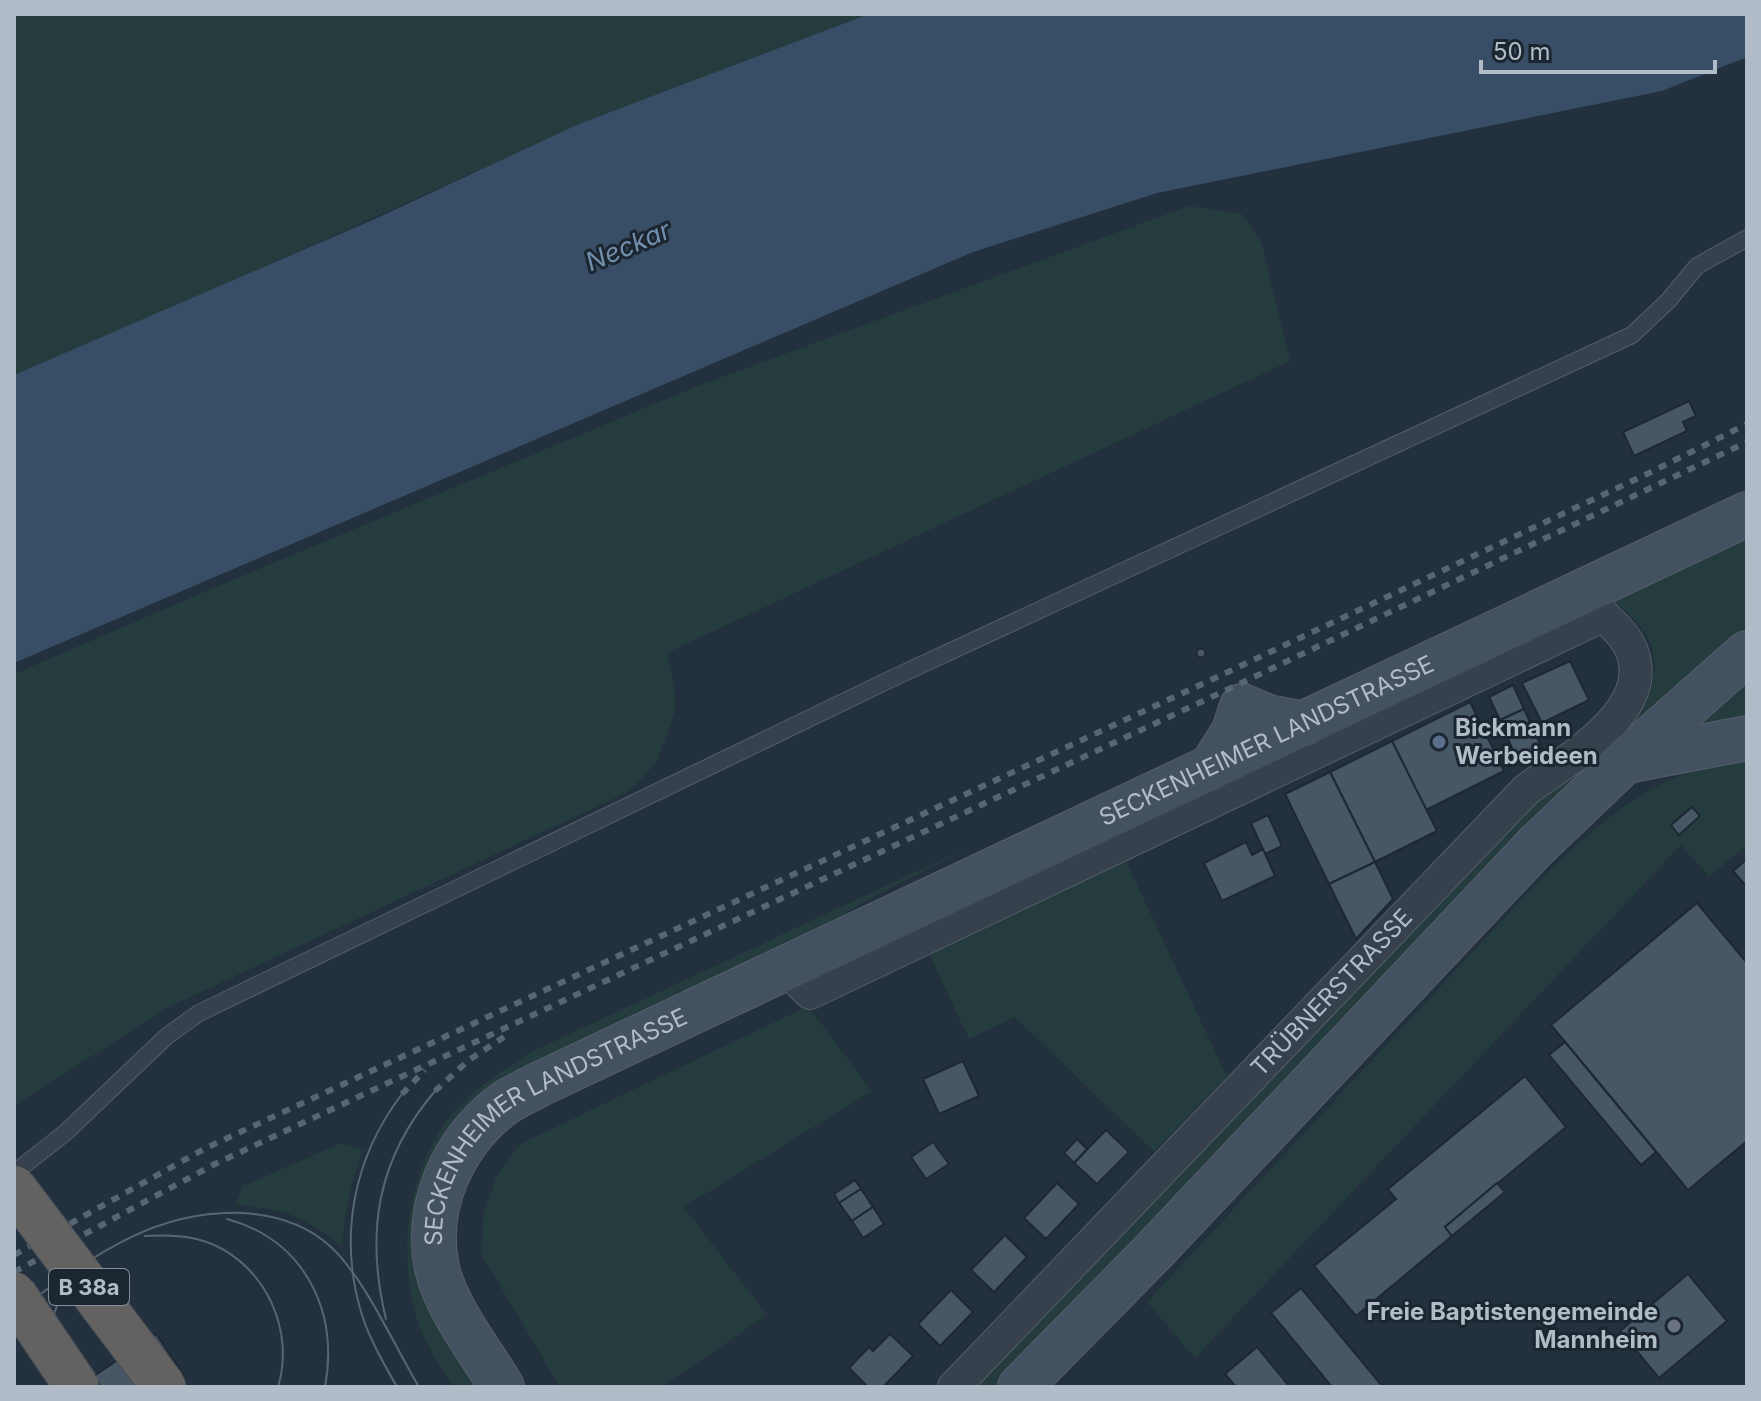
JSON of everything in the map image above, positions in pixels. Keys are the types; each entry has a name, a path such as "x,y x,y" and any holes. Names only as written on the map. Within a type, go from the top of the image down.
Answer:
{"highway":[{"name":"B 38a","path":"14,1188 164,1387"},
{"name":"B 38a","path":"14,1294 77,1387"}],"main road":[{"name":"SECKENHEIMER LANDSTRASSE","path":"502,1387 450,1301 437,1270 434,1236 438,1202 448,1170 471,1133 504,1104 540,1084 1210,769 1234,731 1242,706 1268,717 1305,724 1591,605 1747,514"},
{"path":"1020,1387 1153,1252 1536,846 1625,761 1747,653"},
{"path":"1625,761 1747,738"}],"street":[{"name":"SECKENHEIMER LANDSTRASSE","path":"786,969 810,993 1591,605"},
{"name":"TRÜBNERSTRASSE","path":"954,1387 1526,790 1600,736 1627,706 1636,670 1628,642 1591,605"}],"lane":[{"path":"14,1173 65,1133 167,1036 199,1013 878,685 1632,335 1668,301 1697,266 1747,238"}],"green space":[{"path":"14,14 869,14 582,124 172,308 14,375"},
{"path":"1189,206 1242,214 1262,244 1290,361 667,653 674,684 675,713 656,763 630,791 169,1007 14,1106 14,674 697,386"},
{"path":"1747,537 1747,627 1677,686 994,1387 972,1387 1531,803 1587,761 1637,712 1651,685 1654,657 1641,628 1610,599"},
{"path":"1747,681 1747,720 1695,729"},
{"path":"1747,757 1747,845 1709,877 1681,845 1195,1358 1147,1302 1537,883 1585,838 1631,802 1656,787 1713,764"},
{"path":"975,844 866,901 431,1171 480,1387 453,1387 420,1328 413,1303 407,1249 413,1196 421,1170 431,1146 453,1112 484,1084 529,1053"},
{"path":"1126,861 1227,1077 1154,1152 1015,1017 969,1039 928,952"},
{"path":"808,1006 872,1091 684,1207 767,1315 662,1387 560,1387 481,1254 483,1216 497,1175 520,1144"},
{"path":"341,1143 363,1150 349,1198 342,1247 317,1228 293,1216 235,1205 243,1186"}],"water":[{"name":"Neckar","path":"869,14 1747,14 1747,57 1662,91 1157,193 973,252 14,663 14,375 377,218 579,124"}],"building":[{"path":"1689,401 1696,416 1683,422 1687,431 1634,456 1623,432"},
{"path":"1201,648 1206,653 1201,658 1196,653"},
{"path":"1570,661 1589,700 1542,723 1522,683"},
{"path":"1513,685 1524,709 1500,720 1489,697"},
{"path":"1470,702 1504,771 1426,810 1392,741"},
{"path":"1524,709 1542,748 1517,760 1500,720"},
{"path":"1392,741 1437,831 1375,862 1330,772"},
{"path":"1330,772 1375,862 1329,884 1285,794"},
{"path":"1692,807 1700,816 1679,835 1671,825"},
{"path":"1268,815 1282,846 1265,854 1251,823"},
{"path":"1246,842 1252,855 1263,849 1275,876 1222,901 1204,863"},
{"path":"1747,859 1747,887 1733,871"},
{"path":"1375,862 1393,899 1356,939 1329,884"},
{"path":"1697,903 1747,963 1747,1141 1688,1190 1551,1025"},
{"path":"1565,1042 1656,1152 1641,1165 1549,1055"},
{"path":"963,1061 979,1096 939,1114 923,1079"},
{"path":"1525,1076 1566,1127 1445,1227 1452,1236 1356,1316 1314,1266 1396,1199 1388,1189"},
{"path":"1106,1130 1129,1152 1097,1184 1074,1163"},
{"path":"1077,1139 1087,1149 1074,1163 1064,1153"},
{"path":"933,1142 949,1164 926,1179 911,1157"},
{"path":"855,1180 861,1189 839,1203 834,1194"},
{"path":"1057,1183 1079,1204 1046,1239 1024,1218"},
{"path":"1497,1183 1505,1192 1452,1236 1445,1227"},
{"path":"861,1189 873,1207 852,1221 839,1203"},
{"path":"873,1207 884,1224 863,1238 852,1221"},
{"path":"1005,1235 1027,1257 994,1292 971,1270"},
{"name":"Freie Baptistengemeinde Mannheim","path":"1688,1274 1727,1321 1659,1378 1620,1331"},
{"path":"1301,1288 1383,1387 1332,1387 1271,1313"},
{"path":"951,1290 973,1312 940,1346 918,1324"},
{"path":"156,1334 183,1374 164,1387 101,1387 94,1376"},
{"path":"890,1334 913,1356 883,1387 868,1387 849,1368 869,1347 873,1351"},
{"path":"1257,1347 1290,1387 1236,1387 1225,1374"}],"tram line":[{"path":"386,1319 377,1257 381,1198 388,1170 400,1143 435,1091"},
{"path":"397,1387 362,1315 351,1257 351,1228 361,1172 385,1119 402,1094"},
{"path":"14,1313 94,1258 149,1229 209,1214 267,1216 290,1222 312,1233 344,1261 368,1295 419,1387"},
{"path":"227,1219 254,1229 277,1243 296,1261 310,1282 326,1331 328,1359 325,1387"},
{"path":"145,1236 179,1236 204,1241 231,1254 247,1268 272,1303 279,1323 282,1366 278,1387"},
{"path":"53,1387 49,1358 51,1329 58,1301 72,1275"}],"railway":[{"path":"14,1255 204,1149 1230,671 1747,424"},
{"path":"14,1272 215,1164 1235,686 1747,442"},
{"path":"435,1091 469,1060 504,1037"},
{"path":"402,1094 425,1070"}],"place":[{"name":"Bickmann Werbeideen","path":"1439,742"},
{"name":"Freie Baptistengemeinde Mannheim","path":"1674,1326"}]}
